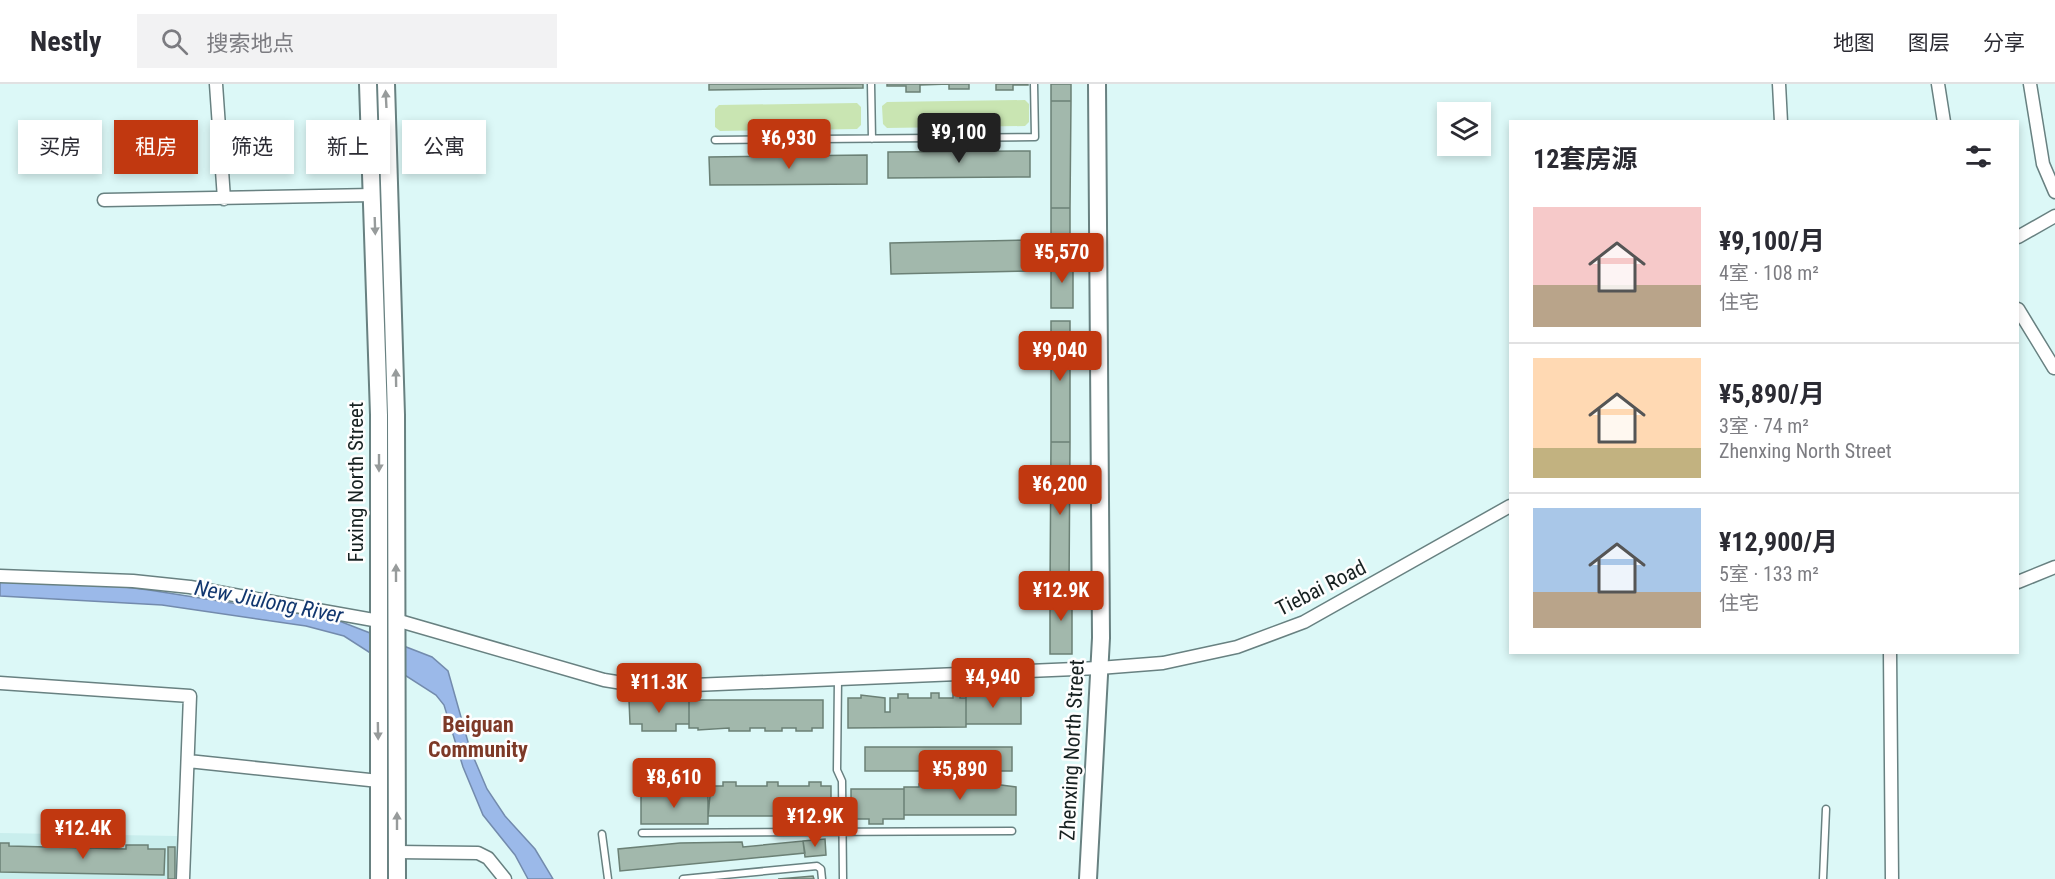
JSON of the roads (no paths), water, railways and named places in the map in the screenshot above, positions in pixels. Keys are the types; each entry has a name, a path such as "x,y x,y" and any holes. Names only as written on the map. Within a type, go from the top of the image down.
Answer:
{"main road":[{"name":"Fuxing North Street","path":"368,84 378,348 380,879"},
{"name":"Fuxing North Street","path":"386,84 394,315 397,879"},
{"name":"Zhenxing North Street","path":"1088,879 1099,668 1097,84"}],"street":[{"path":"216,84 224,199"},
{"path":"1779,84 1781,120"},
{"path":"1938,84 1944,120"},
{"path":"2030,84 2043,164 2055,192"},
{"path":"104,200 373,195"},
{"path":"2019,236 2055,216"},
{"path":"2019,311 2054,368"},
{"name":"Tiebai Road","path":"396,626 635,686 838,680 1163,663 1237,646 1304,622 1509,507"},
{"path":"2019,582 2055,567"},
{"path":"0,576 133,581 190,587 379,625"},
{"path":"1890,654 1893,879"},
{"path":"0,682 190,696 183,879"},
{"path":"188,761 379,781"},
{"path":"397,852 478,853 488,858 505,879"}],"lane":[{"path":"871,84 872,139"},
{"path":"715,140 1035,137 1034,84"},
{"path":"838,680 837,770 842,781 843,879"},
{"path":"1823,879 1826,810"},
{"path":"642,833 1012,831"},
{"path":"602,834 608,879"},
{"path":"683,879 817,866 821,869 822,879"}],"water":[{"path":"0,582 109,585 334,619 432,657 448,671 470,749 487,789 505,816 535,849 553,879 528,879 515,855 483,815 463,767 444,705 436,695 344,636 306,626 162,605 0,596"}],"district":[{"name":"Beiguan Community","path":"478,736"}],"water label":[{"name":"New Jiulong River","path":"269,601"}]}
